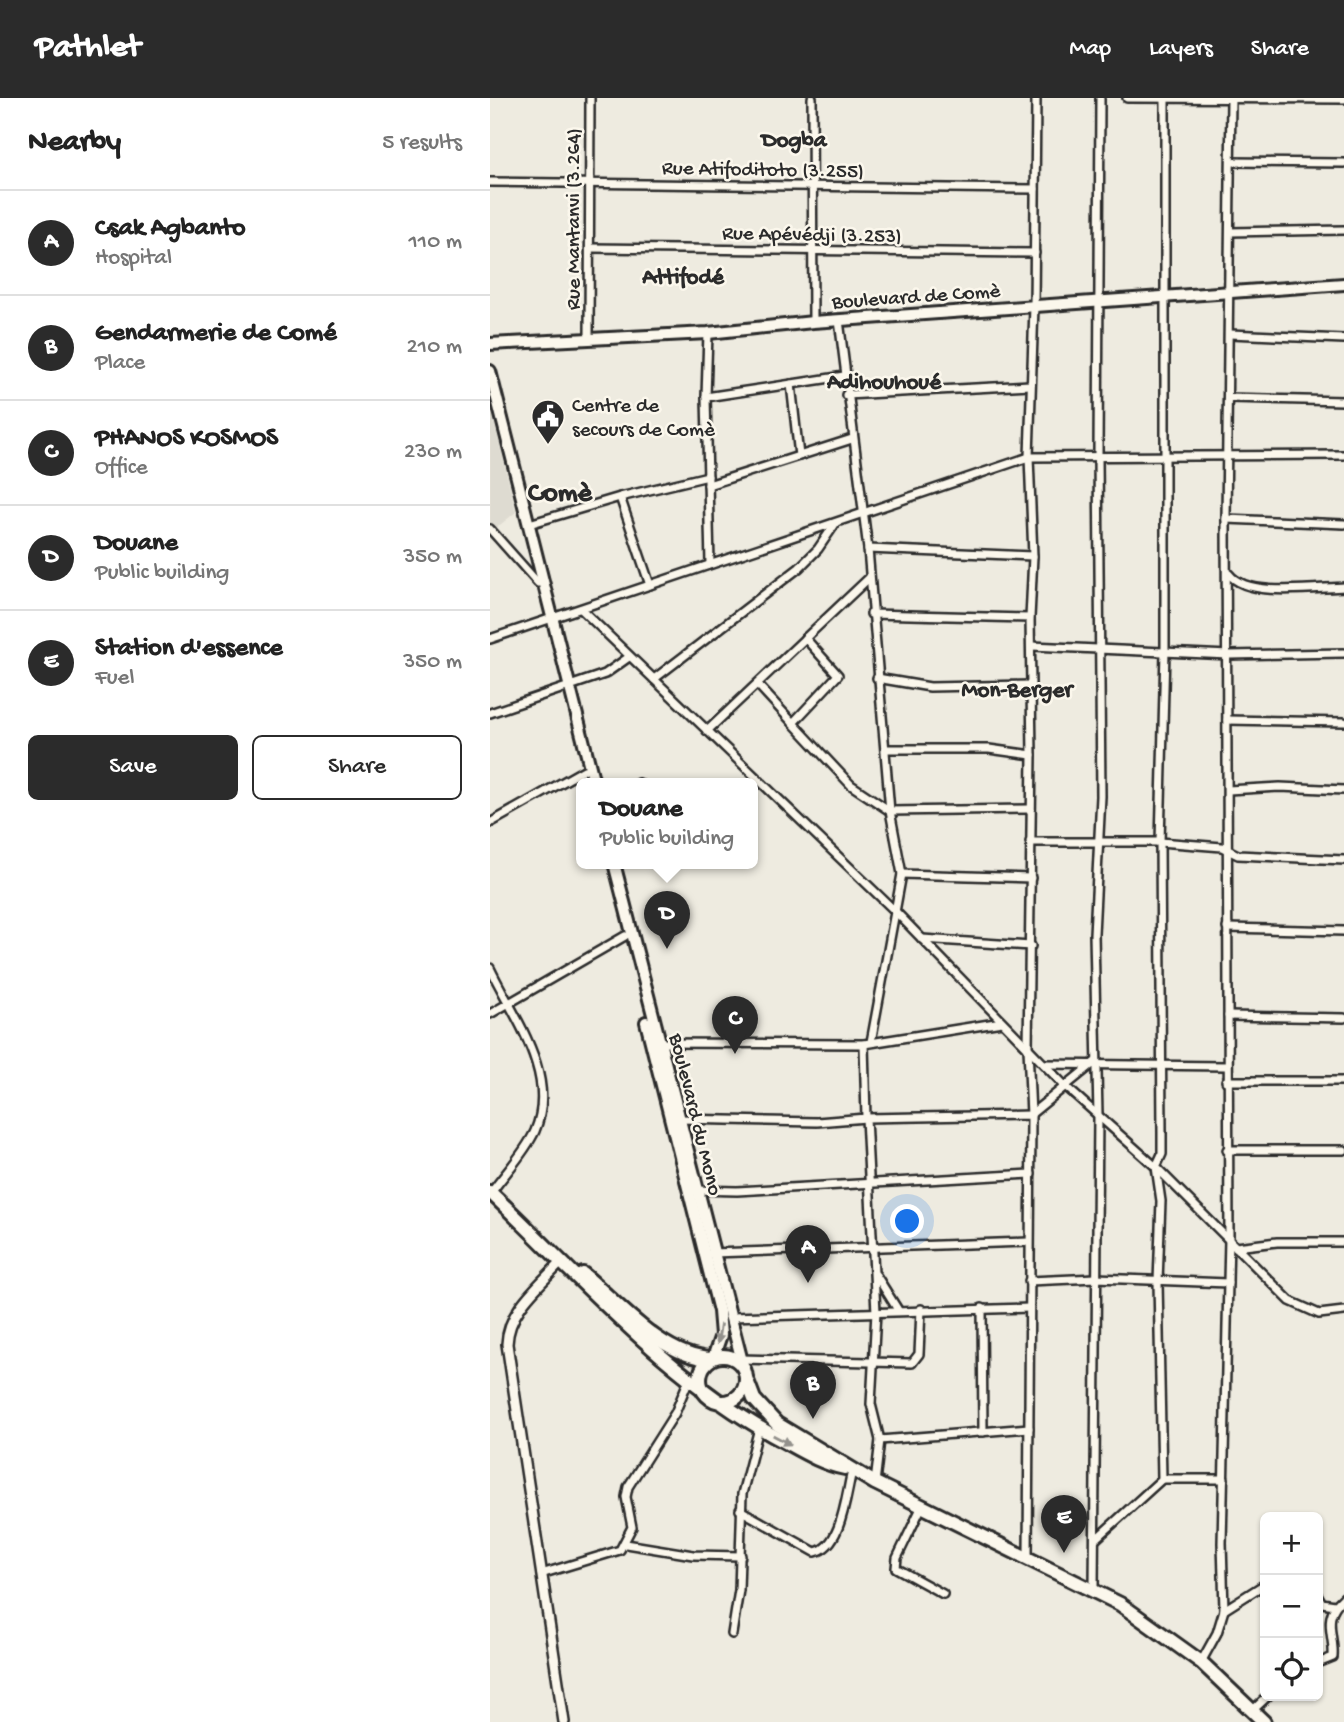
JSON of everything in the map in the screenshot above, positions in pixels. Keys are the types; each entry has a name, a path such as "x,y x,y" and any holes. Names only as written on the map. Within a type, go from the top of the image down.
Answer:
{"highway":[{"path":"491,1193 560,1263 709,1397 759,1428 831,1465 850,1470"},
{"path":"541,1242 668,1346 689,1357 733,1358 746,1375 748,1390 773,1420 832,1455 850,1470 1094,1588 1150,1624 1200,1662 1264,1722"},
{"path":"712,1358 702,1368 700,1380 709,1397 722,1402 734,1399 743,1390 746,1375"}],"main road":[{"name":"Boulevard de Comè","path":"490,344 708,333 813,322 1344,284"},
{"path":"490,371 529,524 548,617"},
{"path":"490,391 538,583 593,778"},
{"path":"566,686 586,778"},
{"name":"Boulevard du Mono","path":"608,869 655,1043"},
{"name":"Boulevard du Mono","path":"615,869 692,1190 746,1375"},
{"name":"Boulevard du Mono","path":"709,1252 721,1329 712,1358"}],"street":[{"name":"Rue Mantanvi (3.264)","path":"589,340 590,98"},
{"path":"812,98 813,322"},
{"path":"1028,1558 1031,1115 1028,1048 1032,755 1030,618 1034,556 1029,457 1036,98"},
{"path":"1094,1588 1098,1115 1094,934 1101,796 1098,456 1100,98"},
{"path":"1127,98 1344,99"},
{"path":"1162,1479 1158,1282 1161,1201 1156,1167 1162,1154 1160,842 1165,651 1165,98"},
{"path":"1200,1662 1217,1633 1224,1610 1229,1238 1226,1066 1229,655 1226,519 1231,98"},
{"path":"1231,162 1344,163"},
{"name":"Rue Atifoditoto (3.255)","path":"490,183 1035,189"},
{"path":"1230,232 1344,230"},
{"name":"Rue Apévédji (3.253)","path":"590,248 1035,253"},
{"path":"839,320 846,395 868,549 871,614 887,749 890,811 902,874 897,913 867,1043 866,1118 876,1312 872,1416 880,1440 875,1483"},
{"path":"708,333 706,397 710,564"},
{"path":"1230,334 1344,339"},
{"path":"706,397 844,376"},
{"path":"790,384 799,456"},
{"path":"846,395 1030,385"},
{"path":"1228,398 1344,401"},
{"path":"708,485 852,439"},
{"path":"490,639 548,617 581,609 1029,457 1164,454 1344,455"},
{"path":"529,524 620,497 708,476"},
{"path":"620,497 650,584"},
{"path":"1226,519 1344,524"},
{"path":"654,679 799,568 818,550 836,523"},
{"path":"490,529 538,583"},
{"path":"868,549 1034,556"},
{"path":"1228,573 1235,582 1256,588 1344,587"},
{"path":"708,731 869,578"},
{"path":"581,609 757,778"},
{"path":"871,614 1030,618"},
{"path":"793,723 838,675 805,638"},
{"path":"1032,646 1229,655 1344,653"},
{"path":"490,713 605,674 629,657"},
{"path":"877,678 930,687 1030,685"},
{"path":"758,685 851,785 890,811 1030,809"},
{"path":"1227,720 1344,722"},
{"path":"887,749 989,749 1032,755"},
{"path":"490,823 584,770"},
{"path":"758,779 897,913 1065,1085 1156,1167 1290,1301 1319,1314 1344,1311"},
{"path":"1228,790 1280,787 1344,790"},
{"path":"1030,842 1160,842 1228,849 1250,856 1344,860"},
{"path":"902,874 1031,878"},
{"path":"1227,928 1344,931"},
{"path":"490,1014 625,936"},
{"path":"922,939 1031,946"},
{"path":"490,968 536,1064 542,1102 534,1134 491,1193"},
{"path":"1228,1016 1344,1018"},
{"path":"655,1043 867,1043 1002,1021"},
{"path":"674,1119 817,1122 866,1118 1031,1115 1096,1062"},
{"path":"1044,1064 1096,1062 1226,1066"},
{"path":"1226,1081 1344,1081"},
{"path":"1227,1150 1344,1150"},
{"path":"692,1190 1031,1174"},
{"path":"1236,1247 1278,1241 1344,1242"},
{"path":"709,1252 1029,1242"},
{"path":"560,1263 522,1305 507,1330 565,1722"},
{"path":"875,1273 898,1310"},
{"path":"1029,1281 1096,1278 1228,1283"},
{"path":"982,1308 983,1432"},
{"path":"731,1317 920,1309 1029,1308"},
{"path":"740,1359 873,1364 917,1360 920,1309"},
{"path":"541,1574 592,1556 615,1552 625,1544 632,1527 626,1497 628,1488 675,1413 689,1379"},
{"path":"732,1634 739,1590 740,1510 759,1428"},
{"path":"880,1440 1029,1428"},
{"path":"740,1510 815,1552 823,1550 832,1542 850,1470"},
{"path":"1095,1540 1162,1479 1224,1479"},
{"path":"922,1506 897,1558 896,1567 943,1594"},
{"path":"625,1544 693,1555 741,1556"},
{"path":"1224,1610 1260,1587"},
{"path":"1323,1661 1333,1657 1328,1635 1335,1605 1344,1597"},
{"path":"1323,1603 1335,1605"},
{"path":"1252,1710 1262,1701"}],"shaded area":[{"path":"490,404 516,512 490,533"}],"place":[{"name":"Centre de secours de Comè","path":"548,446"},
{"name":"Douane","path":"667,949"},
{"name":"PHANOS KOSMOS","path":"735,1054"},
{"name":"Csak Agbanto","path":"808,1283"},
{"name":"Gendarmerie de Comé","path":"813,1419"},
{"name":"Station d'essence","path":"1064,1553"}],"district":[{"name":"Dogba","path":"794,138"},
{"name":"Attifodé","path":"683,275"},
{"name":"Adihouhoué","path":"884,380"},
{"name":"Comè","path":"560,490"},
{"name":"Mon-Berger","path":"1017,688"}]}
